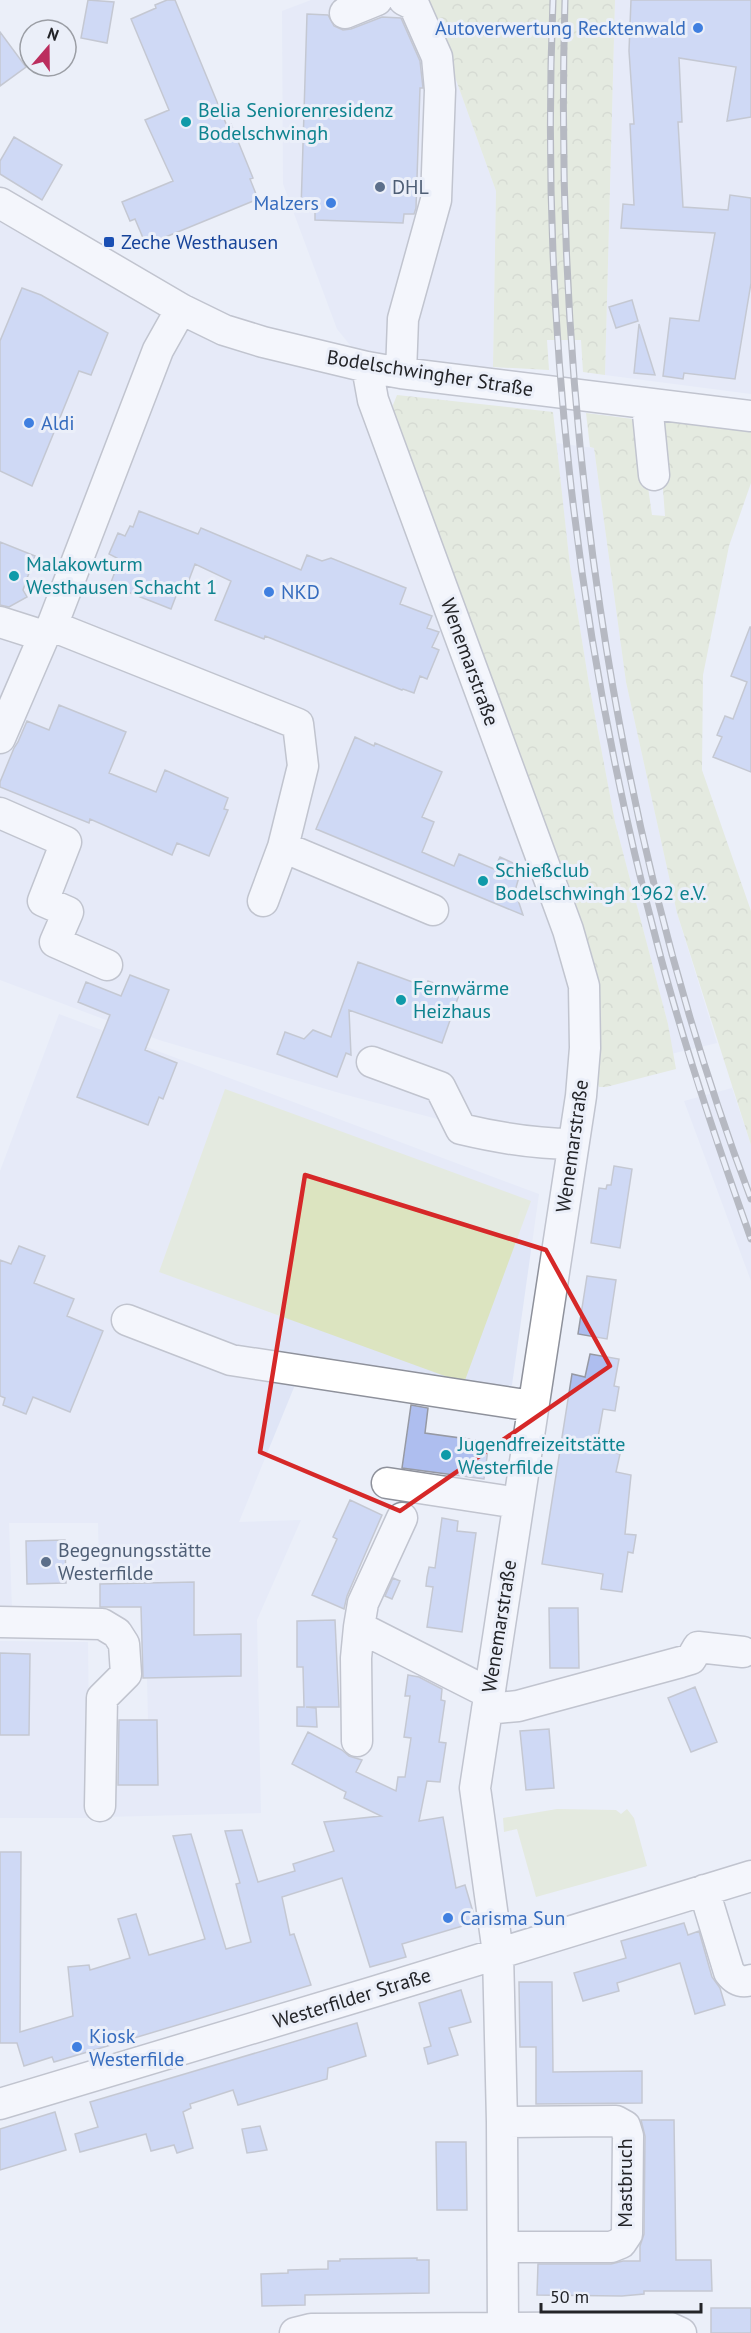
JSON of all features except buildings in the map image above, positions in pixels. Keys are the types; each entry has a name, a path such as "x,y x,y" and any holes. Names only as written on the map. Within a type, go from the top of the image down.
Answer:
{"street":[{"path":"345,13 377,0"},
{"path":"401,373 403,319 436,200 440,90 437,57 414,5 404,0"},
{"name":"Bodelschwingher Straße","path":"0,203 181,309 224,330 254,339 367,367 401,373 751,416"},
{"path":"0,738 48,631 158,351 181,309"},
{"name":"Wenemarstraße","path":"367,367 373,400 568,930 584,986 585,1048 573,1144 475,1788 498,1953"},
{"path":"647,404 654,476"},
{"path":"0,622 48,631 298,723 303,766 283,847 263,901"},
{"path":"0,813 66,842 43,901 68,912 55,942 107,965"},
{"path":"283,847 433,910"},
{"path":"372,1062 440,1087 461,1129 534,1144 573,1144"},
{"path":"127,1320 231,1360 532,1406"},
{"path":"387,1483 518,1503"},
{"path":"357,1741 356,1658 363,1603 402,1518"},
{"path":"0,1622 102,1624 117,1633 124,1644 126,1674 102,1698 100,1806"},
{"path":"359,1627 488,1701 518,1706 691,1659 699,1647 743,1652"},
{"name":"Westerfilder Straße","path":"0,2104 751,1876"},
{"path":"704,1890 729,1972 735,1979 744,1982 751,1980"},
{"path":"498,1953 503,2330"},
{"name":"Mastbruch","path":"502,2122 616,2121 625,2126 628,2136 627,2234 621,2243 611,2247 503,2247"},
{"path":"295,2333 311,2329 359,2331 668,2327 681,2333"}],"highlighted area":[{"path":"305,1175 546,1250 610,1366 400,1511 260,1452"}],"shaded area":[{"path":"311,0 425,0 496,191 493,367 401,373 368,367 568,930 573,1155 343,1094 159,1040 0,980 0,203 181,309 367,366 337,329 283,184 282,11"},
{"path":"615,0 751,0 751,394 605,375"},
{"path":"556,443 594,448 626,682 677,913 717,1043 671,1054 668,1024 615,822 589,684 570,566"},
{"path":"59,1014 539,1194 512,1385 506,1390 297,1380 239,1522 301,1520 257,1620 261,1813 104,1817 116,1761 116,1721 148,1720 147,1678 142,1677 141,1608 100,1608 98,1523 9,1523 12,1610 0,1610 0,1171"},
{"path":"732,1088 751,1145 751,1281 684,1101"},
{"path":"0,1641 88,1642 90,1818 0,1818"}],"green space":[{"path":"425,0 615,0 605,375 583,372 581,340 547,340 549,370 493,367 496,191"},
{"path":"397,395 553,412 570,566 589,684 615,822 668,1024 676,1069 599,1087 598,1054 582,926 573,894 550,841 394,415 393,405"},
{"path":"586,413 633,419 642,445 652,515 665,516 658,421 751,431 751,483 729,546 703,675 702,770 751,911 751,1145 677,913 626,682 594,448 590,447"},
{"path":"225,1089 531,1201 464,1383 159,1272"},
{"path":"557,1809 616,1810 621,1814 627,1809 634,1818 647,1866 536,1897 517,1829 504,1832 503,1818"}],"railway":[{"path":"553,0 550,118 552,237 559,356 570,475 585,593 605,711 629,828 657,943 701,1092 751,1239"},
{"path":"565,0 564,151 569,304 581,456 600,609 627,760 660,909 702,1056 751,1199"}],"place":[{"name":"Autoverwertung Recktenwald","path":"698,28"},
{"name":"Belia Seniorenresidenz Bodelschwingh","path":"186,122"},
{"name":"DHL","path":"380,187"},
{"name":"Malzers","path":"331,203"},
{"name":"Zeche Westhausen","path":"109,242"},
{"name":"Aldi","path":"29,423"},
{"name":"Malakowturm Westhausen Schacht 1","path":"14,576"},
{"name":"NKD","path":"269,592"},
{"name":"Schießclub Bodelschwingh 1962 e.V.","path":"483,881"},
{"name":"Fernwärme Heizhaus","path":"401,1000"},
{"name":"Jugendfreizeitstätte Westerfilde","path":"446,1455"},
{"name":"Begegnungsstätte Westerfilde","path":"46,1562"},
{"name":"Carisma Sun","path":"448,1918"},
{"name":"Kiosk Westerfilde","path":"77,2047"}]}
